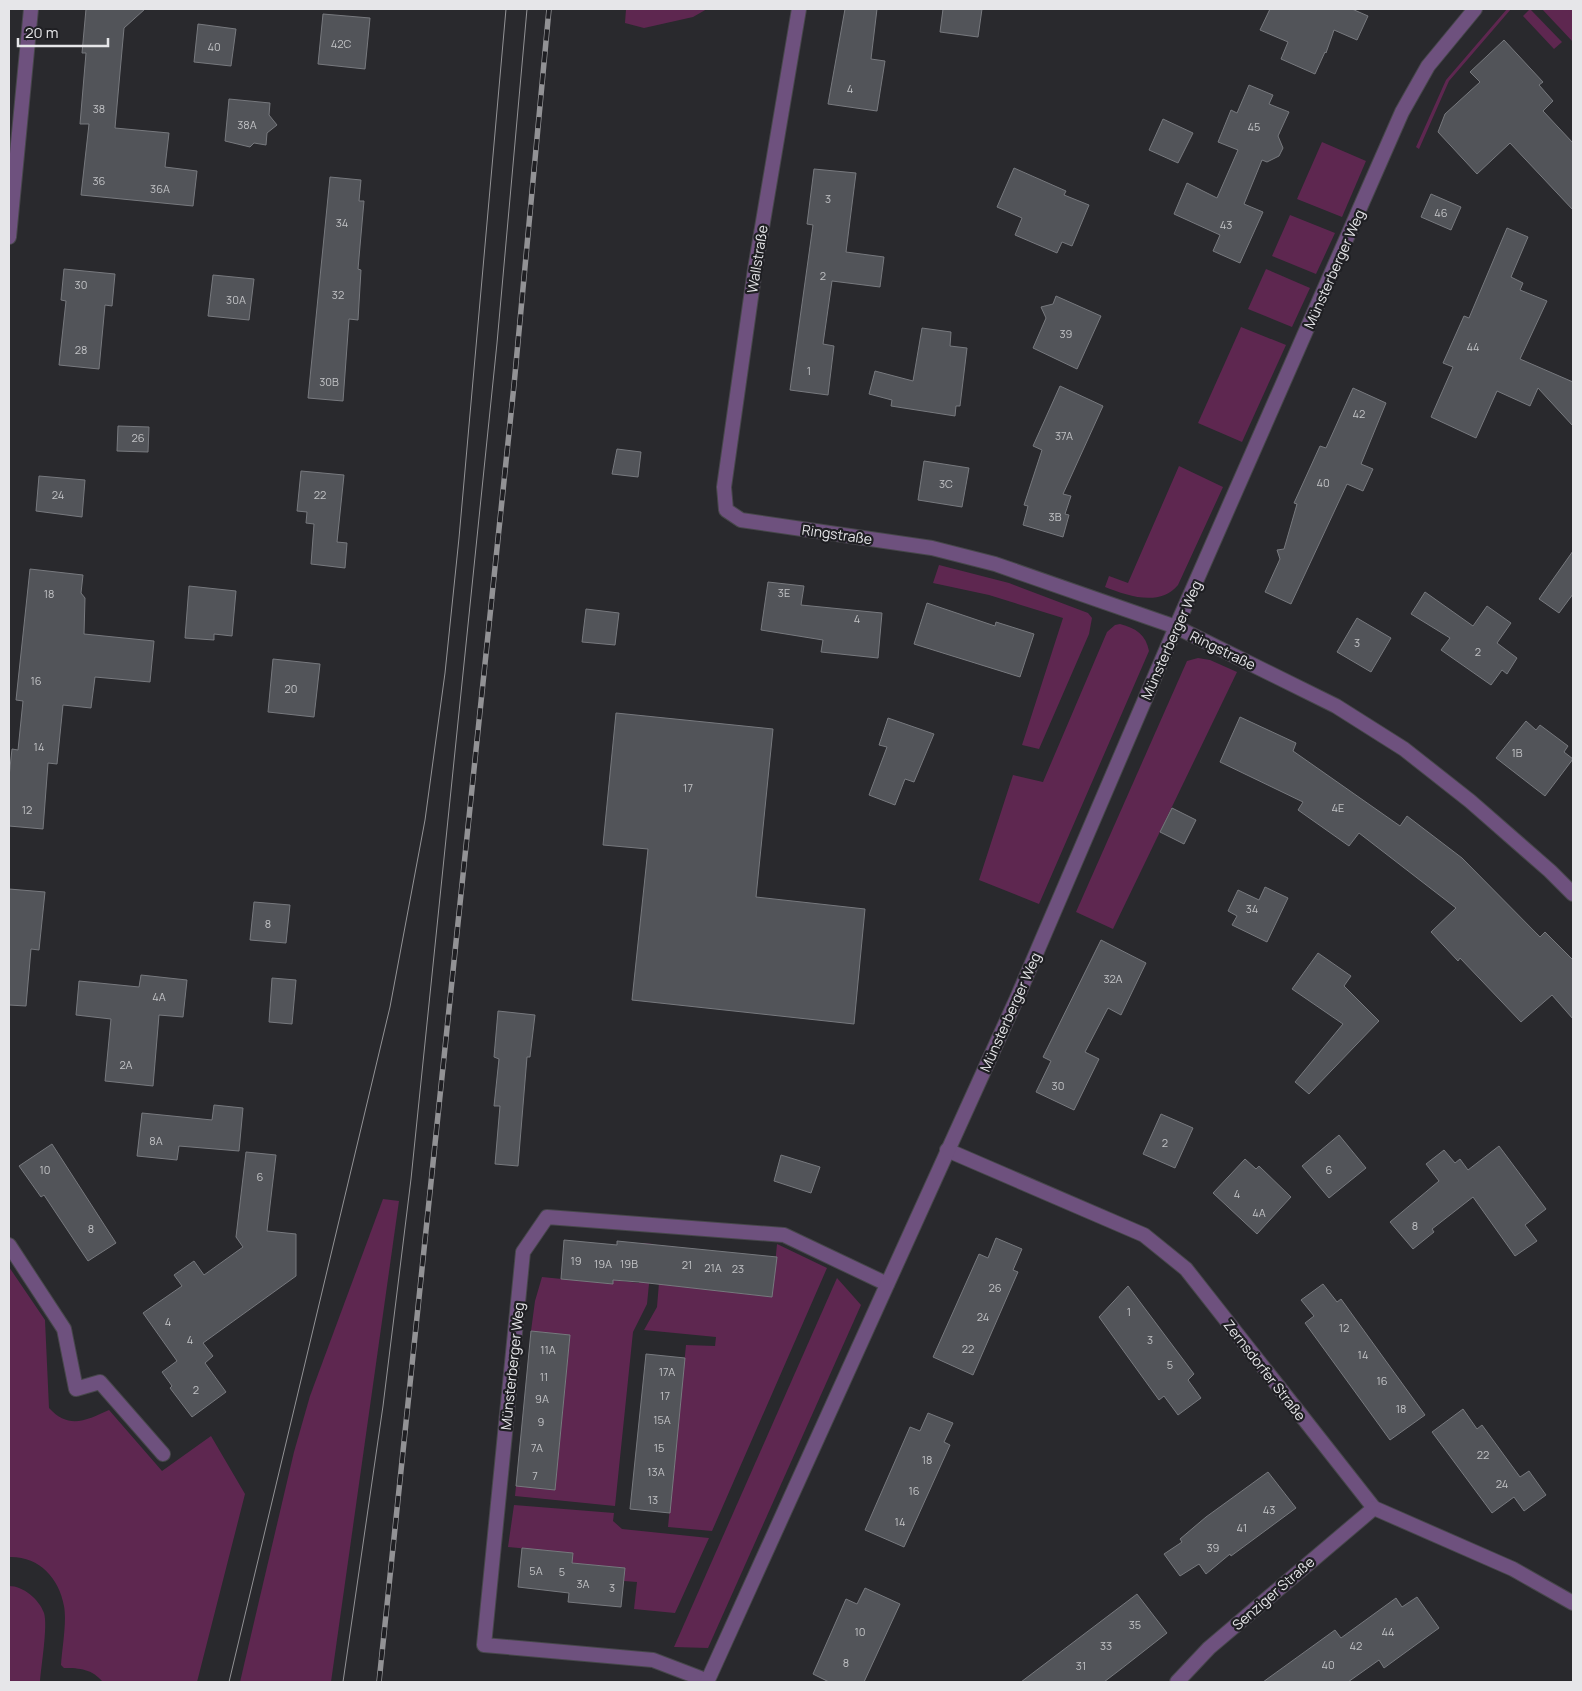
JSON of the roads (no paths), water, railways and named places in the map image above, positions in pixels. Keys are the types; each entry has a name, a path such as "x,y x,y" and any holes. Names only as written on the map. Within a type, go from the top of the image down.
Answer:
{"street":[{"path":"9,237 32,9"},
{"name":"Wallstraße","path":"726,510 724,487 748,318 798,9"},
{"name":"Münsterberger Weg","path":"887,1284 784,1235 547,1217 523,1252 484,1645 653,1660 708,1681 1017,998 1176,627 1402,112 1428,66 1475,9"},
{"name":"Ringstraße","path":"726,510 741,520 932,548 995,564 1176,627 1336,706 1404,749 1477,807 1573,894"},
{"name":"Zernsdorfer Straße","path":"947,1150 1144,1235 1186,1269 1374,1508 1513,1569 1573,1603"},
{"path":"9,1245 64,1329 76,1389 100,1382 163,1454"},
{"name":"Senziger Straße","path":"1177,1682 1209,1648 1374,1508"}],"tram line":[{"path":"229,1682 390,1007 425,820 445,673 459,538 506,9"},
{"path":"343,1682 383,1406 411,1179 497,343 527,9"}],"railway":[{"path":"379,1682 514,385 549,9"}]}
